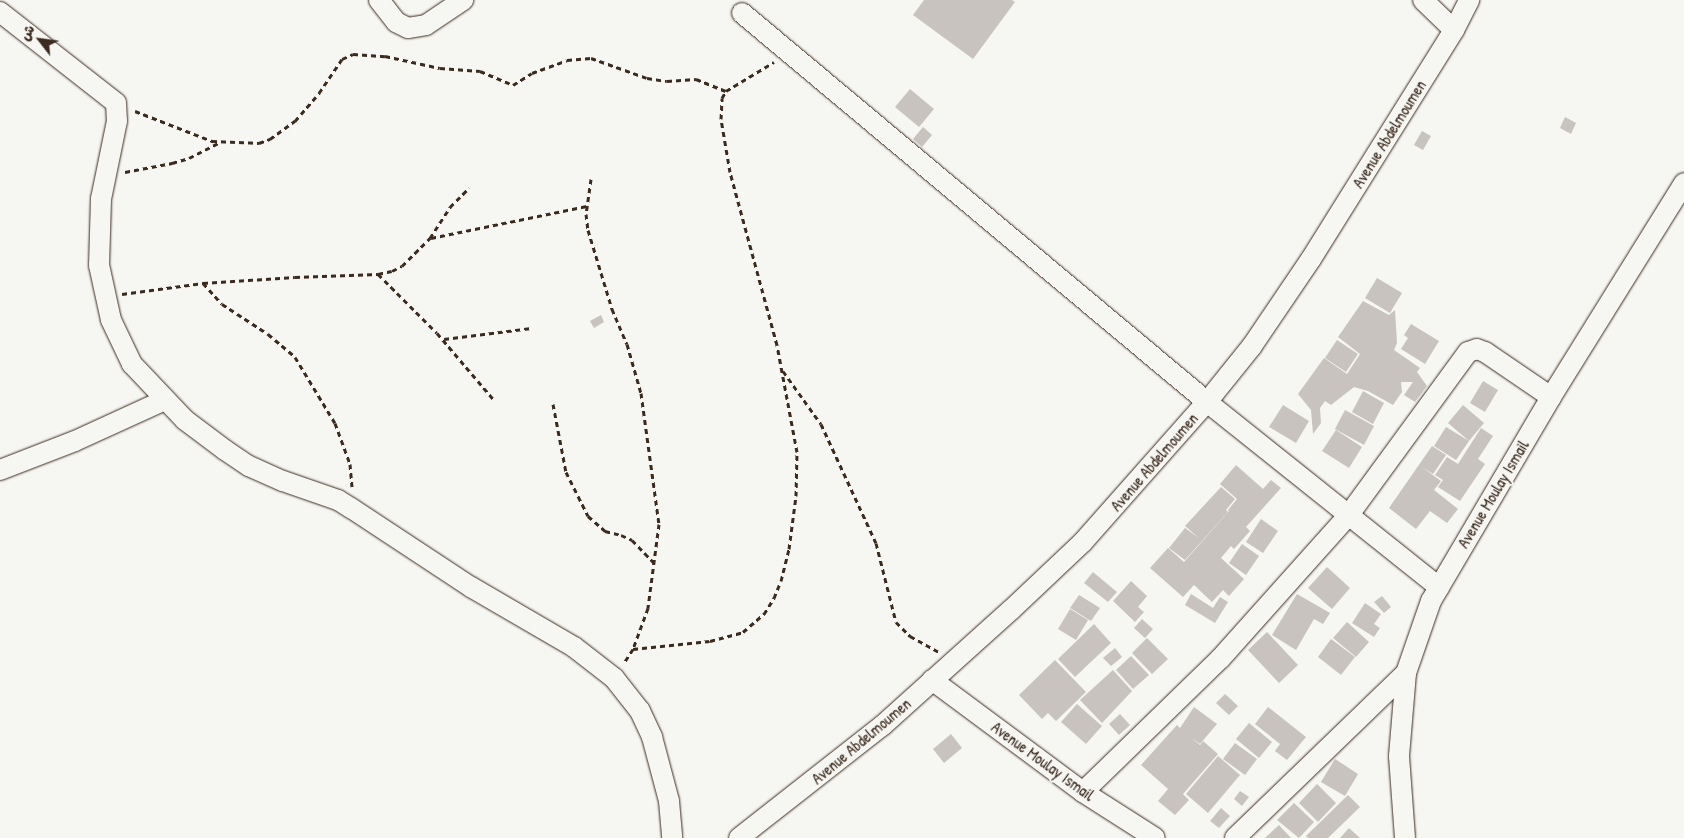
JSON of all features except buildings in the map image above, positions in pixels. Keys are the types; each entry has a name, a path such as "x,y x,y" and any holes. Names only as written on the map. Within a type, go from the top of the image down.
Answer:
{"street":[{"path":"380,0 396,22 408,28 426,25 463,0"},
{"path":"1423,0 1454,30"},
{"name":"Avenue Abdelmoumen","path":"739,838 875,732 1083,542 1207,402 1252,346 1311,259 1454,30 1469,0"},
{"path":"0,12 116,103 117,121 105,176 98,242 99,265 104,297 120,344 132,364 165,400 204,435 249,466 283,481 338,500 471,587 574,647 614,678 640,711 652,737 669,801 672,838"},
{"path":"742,13 1207,402 1438,587"},
{"name":"Avenue Moulay Ismail","path":"1405,838 1400,756 1406,673 1416,637 1438,587 1551,397 1684,183"},
{"path":"1083,792 1220,659 1348,516 1462,359 1472,350 1485,352 1551,397"},
{"path":"0,470 75,441 165,400"},
{"path":"1235,838 1406,673"},
{"name":"Avenue Moulay Ismail","path":"932,680 1083,792 1155,838"}],"path":[{"path":"633,649 710,641 743,632 764,614 774,598 781,581 789,550 798,474 797,452 783,371 730,172 721,119 722,98 726,91 791,53"},
{"path":"116,103 196,136 221,142 259,143 282,132 305,110 342,59 353,54 385,56 440,68 480,71 513,85 532,73 567,60 591,58 647,78 667,81 696,79 726,91"},
{"path":"105,176 172,164 221,142"},
{"path":"591,179 587,222 612,309 627,344 641,393 659,524 648,608 633,649 614,678"},
{"path":"104,297 203,283 295,276 378,274 402,266 430,238 450,207 469,188"},
{"path":"430,238 587,206"},
{"path":"378,274 443,340 494,400"},
{"path":"203,283 218,300 268,334 295,357 325,404 344,445 352,479 351,508"},
{"path":"443,340 531,328"},
{"path":"783,371 821,424 876,543 896,622 910,636 955,660"},
{"path":"553,404 566,472 588,516 605,531 622,535 632,540 655,565"}]}
